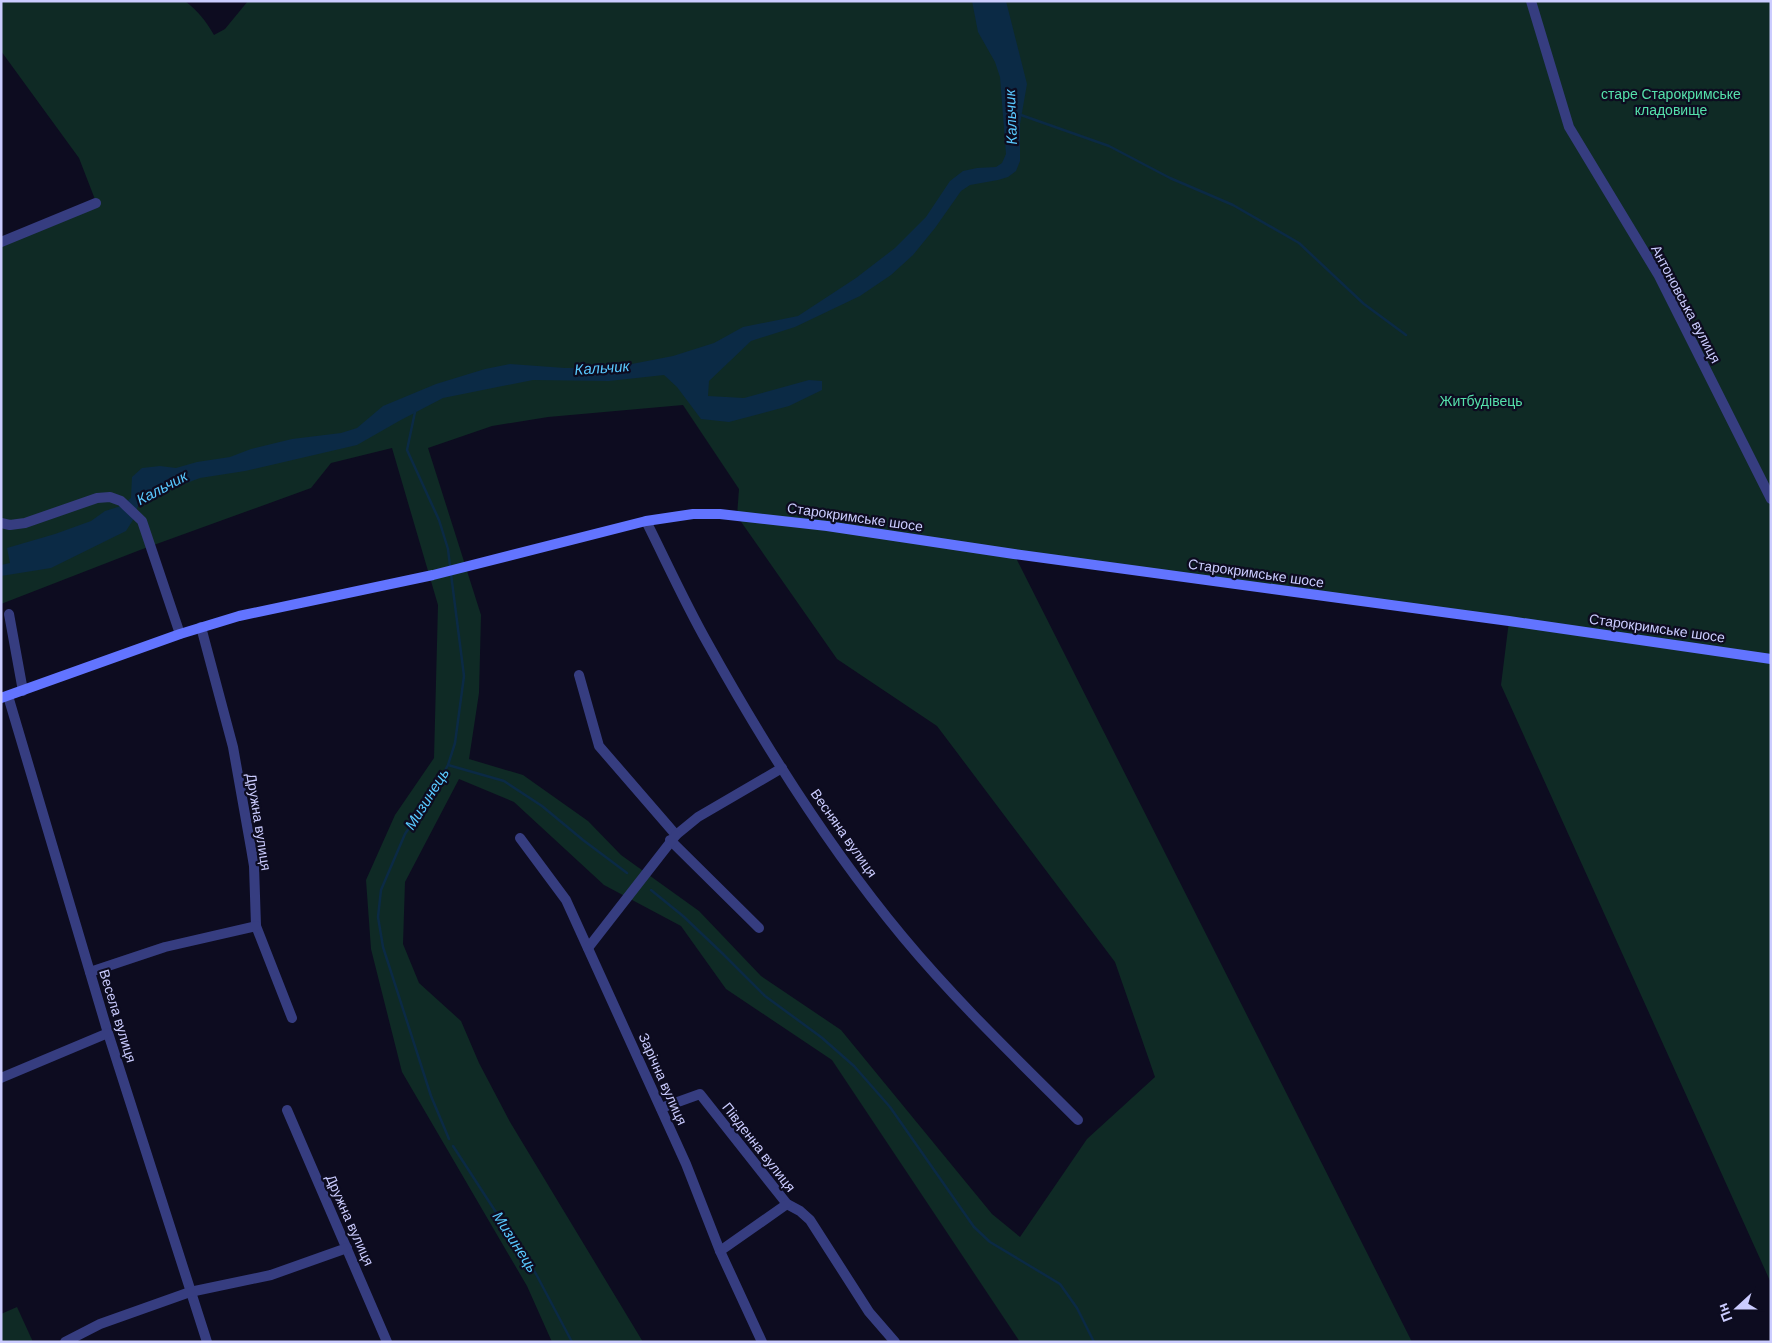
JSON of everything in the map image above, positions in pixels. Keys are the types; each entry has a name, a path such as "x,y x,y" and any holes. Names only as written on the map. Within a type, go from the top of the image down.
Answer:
{"street":[{"name":"Антоновська вулиця","path":"1531,1 1569,127 1659,276 1771,499"},
{"path":"1,242 96,203"},
{"path":"1,523 10,525 25,523 97,498 110,497 121,500 142,521 180,634"},
{"name":"Старокримське шосе","path":"5,697 180,634 266,609 433,575 646,521 693,514 720,514 827,526 1014,554 1771,659"},
{"name":"Весняна вулиця","path":"646,521 706,642 782,768 840,855 903,937 972,1016 1078,1120"},
{"path":"9,614 23,691"},
{"name":"Дружна вулиця","path":"201,627 233,747 254,866 256,926 292,1018"},
{"path":"579,675 599,746 673,838 759,928"},
{"name":"Весела вулиця","path":"5,697 108,1033 207,1342"},
{"path":"588,948 673,838 698,817 782,768"},
{"name":"Зарічна вулиця","path":"520,838 566,900 686,1164 720,1251 762,1342"},
{"path":"90,972 165,947 256,926"},
{"path":"1,1078 108,1033"},
{"name":"Південна вулиця","path":"661,1108 700,1094 787,1204 800,1211 810,1220 869,1312 895,1342"},
{"name":"Дружна вулиця","path":"287,1110 388,1342"},
{"path":"720,1251 787,1204"},
{"path":"65,1342 100,1324 190,1292 271,1275 348,1248"}],"green space":[{"path":"1,1 185,1 201,16 214,35 225,29 248,1 1771,1 1771,1283 1501,685 1509,621 1014,554 1412,1342 1020,1342 832,1060 726,989 681,926 604,885 514,802 459,779 405,882 403,944 419,983 461,1021 479,1063 510,1122 643,1342 552,1342 527,1286 402,1072 371,949 366,880 395,815 434,758 438,605 392,448 331,463 311,488 140,550 1,604 1,242 96,202 79,158 1,51","holes":["683,405 739,489 737,516 837,659 937,726 1115,962 1155,1077 1087,1139 1020,1237 992,1214 841,1030 761,976 699,911 621,855 588,821 523,775 469,759 479,693 481,615 428,448 492,426 548,417"]},
{"path":"17,1307 33,1342 1,1342 1,1314"}],"water":[{"name":"Кальчик","path":"972,1 1006,1 1027,84 1020,124 1020,161 1016,171 1008,177 970,185 961,191 913,255 891,275 860,296 795,327 751,341 709,381 708,396 744,398 809,380 822,381 822,390 789,406 729,422 701,419 677,387 664,375 609,381 533,380 443,398 357,445 245,471 200,478 160,493 138,506 133,520 126,531 51,568 1,576 1,565 10,563 7,548 91,521 105,511 121,506 131,498 132,477 142,468 160,466 176,468 197,462 230,457 251,449 292,439 341,433 357,428 383,406 436,384 485,369 510,364 565,368 611,368 673,356 714,343 743,327 798,316 856,278 895,248 926,217 950,181 963,171 996,167 1002,163 1006,154 1000,77 995,62 978,32"}],"waterway":[{"name":"Кальчик","path":"1021,115 1109,146 1170,178 1233,205 1299,243 1364,304 1406,335"},
{"name":"Мизинець","path":"415,412 407,450 439,520 448,549 450,566"},
{"name":"Мизинець","path":"449,1139 431,1096 383,947 378,917 381,890 405,834 433,792 448,765 455,743 464,676 451,574"},
{"path":"448,765 504,781 542,806 627,873"},
{"path":"651,890 683,916 765,996 821,1037 854,1066 890,1107 974,1227 990,1242 1060,1284 1077,1308 1094,1342"},
{"name":"Мизинець","path":"453,1146 536,1274 572,1342"}],"park label":[{"name":"старе Старокримське кладовище","path":"1671,102"},
{"name":"Житбудівець","path":"1481,401"}]}
